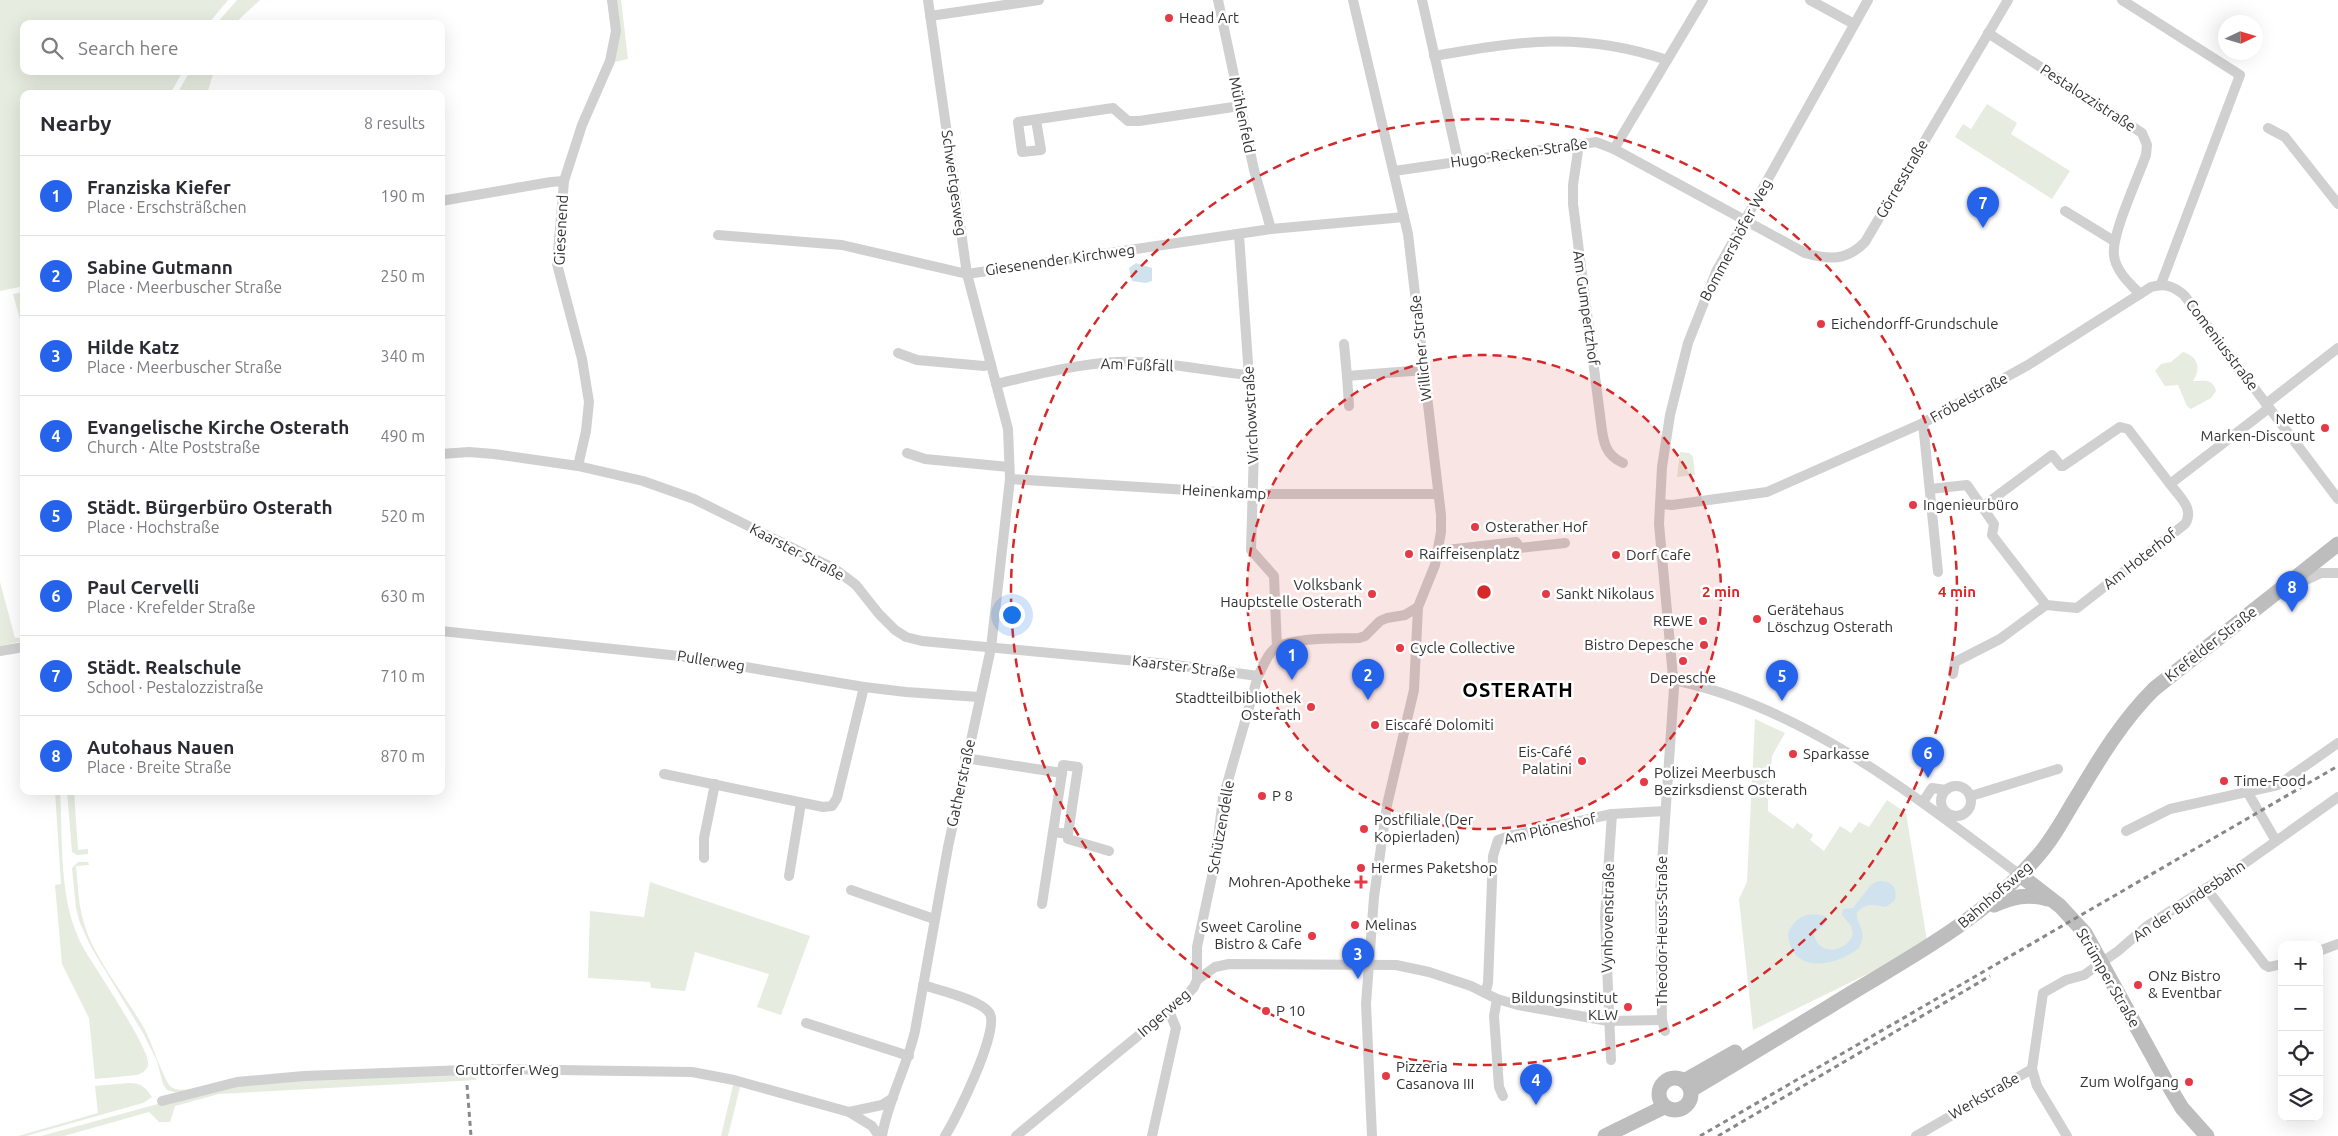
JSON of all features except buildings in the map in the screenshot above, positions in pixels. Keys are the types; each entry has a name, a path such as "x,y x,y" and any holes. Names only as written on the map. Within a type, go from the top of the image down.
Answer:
{"main road":[{"name":"Krefelder Straße","path":"2134,710 2169,675 2338,544"},
{"name":"Bahnhofsweg","path":"1688,1085 1755,1041 1826,1008 1903,964 1973,917 2037,858 2117,732 2134,710"},
{"name":"Strümper Straße","path":"2020,875 2052,900 2078,924 2102,963 2182,1108 2207,1136"},
{"path":"1973,917 2013,897 2026,894 2052,900"},
{"path":"1674,1078 1688,1085 1691,1098 1688,1105 1682,1110 1674,1111 1661,1102 1660,1086 1668,1079 1674,1078"},
{"path":"1610,1133 1642,1108 1661,1102"}],"street":[{"name":"Giesenend","path":"578,466 586,431 589,402 582,359 556,264 564,181 582,125 610,61 616,31 612,0"},
{"name":"Schwertgesweg","path":"928,0 967,274 1008,429 1010,479 990,648"},
{"path":"930,16 1039,0"},
{"name":"Mühlenfeld","path":"1218,0 1254,170 1271,229"},
{"name":"Willicher Straße","path":"1353,0 1404,216 1424,370 1441,532 1438,552 1430,579 1418,607 1413,698 1387,805 1374,897 1368,964 1367,1020 1372,1136"},
{"path":"1422,0 1458,160"},
{"path":"1614,149 1703,0"},
{"path":"1810,0 1854,24"},
{"name":"Bommershöfer Weg","path":"1673,680 1660,545 1660,504 1670,415 1688,343 1708,291 1744,221 1868,0"},
{"name":"Görresstraße","path":"1744,221 1790,246 1820,257 1844,258 1856,252 1865,242 2008,0"},
{"path":"2122,0 2240,75 2161,284"},
{"name":"Pestalozzistraße","path":"1988,33 2142,133 2147,145 2146,155 2114,241 2114,257 2117,265 2140,294"},
{"path":"1434,56 1528,41 1574,41 1612,45 1667,60"},
{"path":"1036,120 1113,108 1128,120 1139,121 1240,106"},
{"path":"2268,128 2285,137 2338,204"},
{"name":"Hugo-Recken-Straße","path":"1394,171 1458,160 1596,142 1614,149 1744,221"},
{"name":"Am Gumpertzhof","path":"1579,144 1573,185 1573,204 1604,444 1612,457 1623,463"},
{"path":"445,200 564,181"},
{"path":"2065,211 2114,241"},
{"name":"Giesenender Kirchweg","path":"718,235 842,245 967,274 1271,229 1404,216"},
{"name":"Virchowstraße","path":"1240,235 1254,448 1251,550 1274,576 1277,648"},
{"name":"Fröbelstraße","path":"1660,504 1672,505 1767,492 1922,423 2028,365 2140,294 2161,284"},
{"name":"Comeniusstraße","path":"2161,284 2174,287 2184,295 2338,498"},
{"path":"1344,344 1349,406"},
{"path":"2170,484 2338,348"},
{"path":"898,353 917,360 984,366 991,364"},
{"name":"Am Fußfall","path":"996,384 1088,365 1118,362 1165,365 1249,375"},
{"path":"1346,376 1424,370"},
{"path":"1922,423 1938,572"},
{"name":"Am Hoterhof","path":"1982,507 2052,455 2063,466 2120,427 2128,428 2189,510 2189,518 2186,524 2076,608 2046,605"},
{"name":"Kaarster Straße","path":"445,454 469,452 494,454 578,466 643,481 694,499 835,569 856,585 879,614 895,630 906,637 922,641 1168,664 1258,676"},
{"path":"907,453 925,460 1009,467"},
{"name":"Heinenkamp","path":"1010,479 1253,494 1438,494"},
{"path":"1930,489 1967,485 1994,524 1992,535 2046,605 2000,639 1955,662 1953,674"},
{"path":"2329,485 2338,492"},
{"path":"1438,552 1516,542 1520,548 1565,543"},
{"path":"2276,593 2321,573 2338,573"},
{"path":"1277,648 1312,640 1359,638 1365,636 1386,618 1405,615 1418,607"},
{"name":"Pullerweg","path":"445,631 680,656 864,687 979,697"},
{"path":"0,651 20,648"},
{"name":"Gatherstraße","path":"881,1136 885,1119 910,1056 965,758 990,648"},
{"name":"Schützendelle","path":"1197,980 1197,947 1215,862 1223,798 1258,676 1270,654 1277,648"},
{"name":"Strümper Straße","path":"1673,680 1716,690 1765,710 1816,736 1908,791 2020,875"},
{"name":"Theodor-Heuss-Straße","path":"1665,1031 1662,1020 1659,909 1673,680"},
{"path":"664,774 801,802 832,806 837,798 864,687"},
{"path":"2126,830 2170,809 2278,785 2338,743"},
{"path":"965,758 1062,773"},
{"path":"1042,904 1063,765 1078,767 1068,839 1108,851"},
{"path":"1971,796 2058,770"},
{"path":"704,858 704,838 715,784"},
{"path":"1923,802 1932,788 1946,790 1959,786 1967,790 1971,796 1972,803 1967,812 1954,816 1943,808 1941,798 1946,790"},
{"path":"2248,793 2276,841"},
{"name":"An der Bundesbahn","path":"2102,963 2147,926 2276,841 2338,797"},
{"path":"789,876 801,802"},
{"name":"Am Plöneshof","path":"1485,993 1488,982 1494,856 1498,840 1612,814 1665,811"},
{"name":"Vynhovenstraße","path":"1611,1060 1605,916 1612,814"},
{"path":"1053,832 1068,834"},
{"path":"2206,888 2265,965 2269,967 2278,965"},
{"path":"851,890 934,919"},
{"path":"2323,950 2338,944"},
{"name":"Werkstraße","path":"1916,1136 2032,1069 2043,993 2066,980 2084,975 2102,963"},
{"name":"Ingerweg","path":"1020,1135 1183,999 1194,987 1197,980 1215,967 1229,964 1368,964 1411,967 1458,981 1497,999 1608,1021 1662,1020"},
{"path":"923,985 982,1006 990,1014 991,1024 986,1046 969,1090 945,1136"},
{"path":"1497,999 1494,1016 1499,1087 1503,1096"},
{"path":"1152,1136 1176,1028 1169,1011"},
{"path":"806,1023 910,1056"},
{"name":"Gruttorfer Weg","path":"162,1101 238,1082 266,1078 483,1069 692,1072 712,1074 849,1112 872,1126 881,1136"},
{"path":"2032,1069 2037,1086 2066,1136"},
{"name":"Gruttorfer Weg","path":"849,1112 882,1104 893,1098"}],"shaded area":[{"path":"0,0 228,0 211,20 20,20 20,75 181,75 172,90 20,90 20,287 0,291"},
{"path":"237,0 260,0 238,20 220,20"},
{"path":"616,0 621,0 628,59 614,62"},
{"path":"188,75 213,75 208,90 179,90"},
{"path":"1987,104 2017,123 2011,134 2070,171 2052,199 1955,137 1963,124 1971,129"},
{"path":"20,293 20,319 13,294"},
{"path":"2183,352 2192,357 2197,364 2196,377 2193,381 2210,382 2216,391 2211,398 2191,409 2187,406 2178,385 2165,386 2155,371 2161,364 2171,362"},
{"path":"1680,452 1689,453 1693,457 1695,475 1677,477"},
{"path":"0,582 15,638 20,637 20,642 0,646"},
{"path":"1755,719 1785,733 1772,756 1770,779 1765,797 1768,799 1768,811 1793,829 1797,823 1813,835 1810,840 1824,851 1840,826 1851,833 1859,822 1869,827 1887,800 1906,813 1927,941 1898,959 1753,1030 1739,899 1747,882"},
{"path":"55,795 60,795 63,872 70,912 84,949 130,1024 145,1053 148,1067 137,1075 95,1079 89,1018 62,964 55,885 61,884"},
{"path":"67,795 74,795 78,850 88,849 88,854 77,855 72,852"},
{"path":"78,862 88,862 89,865 76,866 82,916 95,950 138,1017 167,1082 173,1088 179,1090 196,1089 178,1093 167,1090 163,1084 157,1061 143,1033 91,947 80,923 76,908 72,868"},
{"path":"650,882 810,936 781,1015 757,1007 769,974 695,952 685,991 651,988 650,982 588,978 590,911 644,917"},
{"path":"475,1071 476,1080 219,1094 175,1106 170,1122 159,1122 149,1112 64,1136 41,1136 238,1082"},
{"path":"734,1081 741,1083 728,1136 721,1136"},
{"path":"129,1083 142,1086 152,1097 143,1103 26,1136 18,1136 98,1113 95,1086"}],"water":[{"path":"1136,263 1152,268 1152,281 1146,283 1132,281 1129,268"},
{"path":"1878,881 1887,882 1892,885 1896,895 1895,900 1886,907 1867,905 1857,912 1863,936 1859,948 1850,954 1827,963 1806,962 1798,956 1791,947 1788,934 1798,919 1807,915 1825,916 1827,921 1814,934 1816,941 1826,949 1839,948 1850,940 1853,934 1851,926 1842,915 1843,909 1853,908 1871,885"}],"railway":[{"path":"1700,1136 2338,766"},
{"path":"1718,1136 1990,976"},
{"path":"467,1085 471,1136"}],"place":[{"name":"Head Art","path":"1169,18"},
{"name":"Städt. Realschule","path":"1983,228"},
{"name":"Eichendorff-Grundschule","path":"1821,324"},
{"name":"Netto Marken-Discount","path":"2325,428"},
{"name":"Ingenieurbüro","path":"1913,505"},
{"name":"Osterather Hof","path":"1475,527"},
{"name":"Raiffeisenplatz","path":"1409,554"},
{"name":"Dorf Cafe","path":"1616,555"},
{"name":"Volksbank Hauptstelle Osterath","path":"1372,594"},
{"name":"Sankt Nikolaus","path":"1546,594"},
{"name":"Autohaus Nauen","path":"2292,612"},
{"name":"Gerätehaus Löschzug Osterath","path":"1757,619"},
{"name":"REWE","path":"1703,621"},
{"name":"Bistro Depesche","path":"1704,645"},
{"name":"Cycle Collective","path":"1400,648"},
{"name":"Depesche","path":"1683,661"},
{"name":"Franziska Kiefer","path":"1292,680"},
{"name":"Sabine Gutmann","path":"1368,700"},
{"name":"Städt. Bürgerbüro Osterath","path":"1782,701"},
{"name":"Stadtteilbibliothek Osterath","path":"1311,707"},
{"name":"Eiscafé Dolomiti","path":"1375,725"},
{"name":"Sparkasse","path":"1793,754"},
{"name":"Eis-Café Palatini","path":"1582,761"},
{"name":"Paul Cervelli","path":"1928,778"},
{"name":"Time-Food","path":"2224,781"},
{"name":"Polizei Meerbusch Bezirksdienst Osterath","path":"1644,782"},
{"name":"P 8","path":"1262,796"},
{"name":"Postfiliale (Der Kopierladen)","path":"1364,829"},
{"name":"Hermes Paketshop","path":"1361,868"},
{"name":"Mohren-Apotheke","path":"1361,882"},
{"name":"Melinas","path":"1355,925"},
{"name":"Sweet Caroline Bistro & Cafe","path":"1312,936"},
{"name":"Hilde Katz","path":"1358,979"},
{"name":"ONz Bistro & Eventbar","path":"2138,985"},
{"name":"Bildungsinstitut KLW","path":"1628,1007"},
{"name":"P 10","path":"1266,1011"},
{"name":"Pizzeria Casanova III","path":"1386,1076"},
{"name":"Zum Wolfgang","path":"2189,1082"},
{"name":"Evangelische Kirche Osterath","path":"1536,1105"}],"district":[{"name":"OSTERATH","path":"1518,690"}]}
